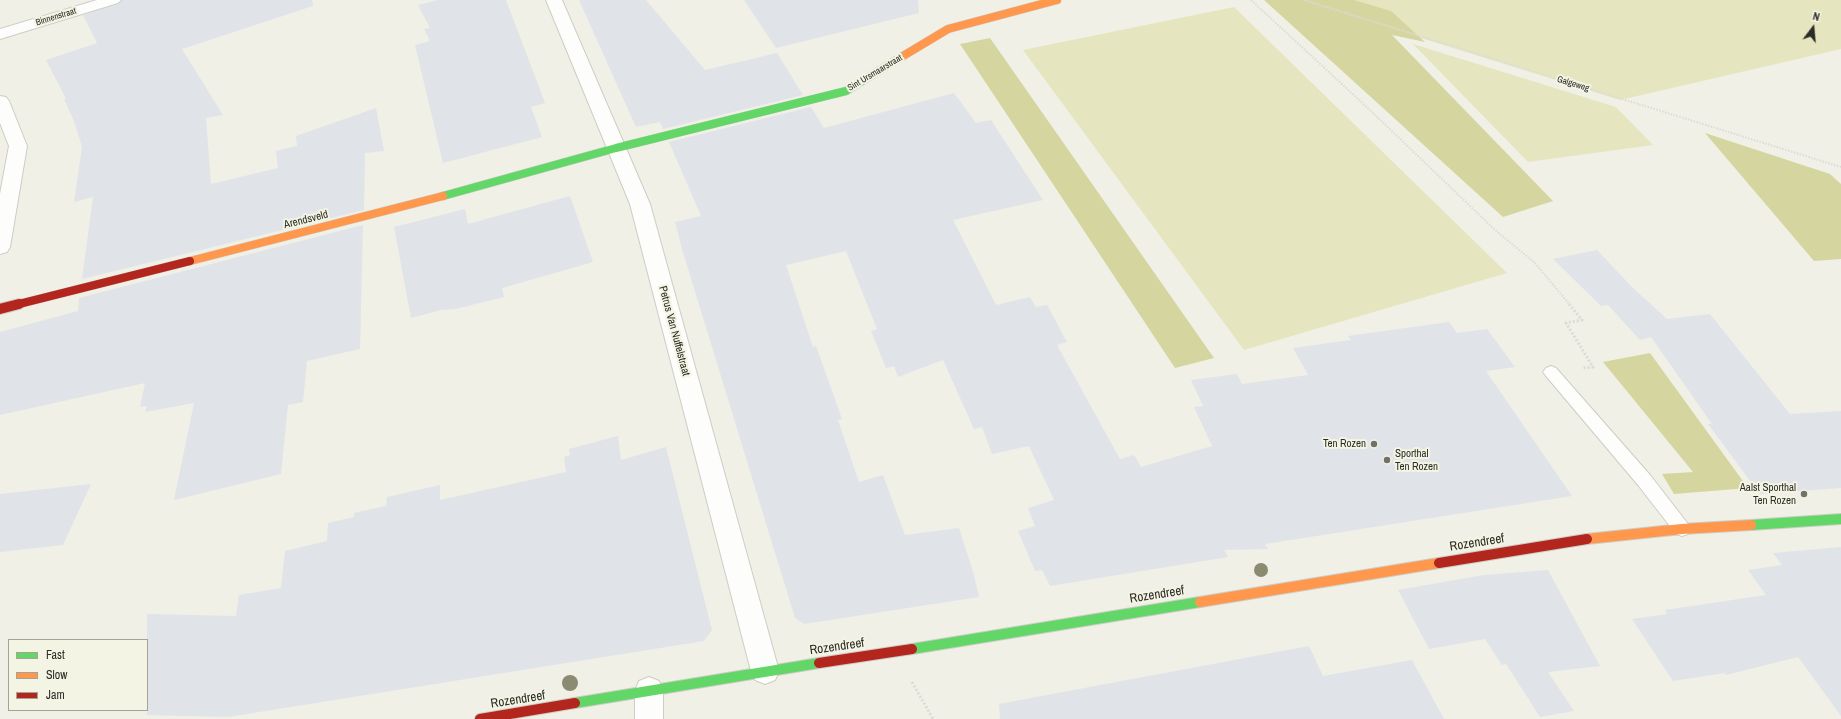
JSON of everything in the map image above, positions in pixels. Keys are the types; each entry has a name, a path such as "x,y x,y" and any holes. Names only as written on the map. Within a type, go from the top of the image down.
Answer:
{"street":[{"path":"56,17 59,0"},
{"name":"Binnenstraat","path":"0,34 113,0"},
{"name":"Petrus Van Nuffelstraat","path":"554,0 640,204 765,671"},
{"name":"Sint Ursmaarstraat","path":"616,148 846,92 948,29 1057,0"},
{"path":"0,101 18,146 0,247"},
{"name":"Arendsveld","path":"0,309 405,207 616,148"},
{"name":"Rozendreef","path":"480,719 765,671 895,652 1583,538 1682,529 1841,519"},
{"path":"649,691 649,719"}],"lane":[{"path":"1551,372 1644,480 1682,529"}],"path":[{"path":"1251,0 1371,110 1494,229 1535,263 1582,320 1566,323 1592,367 1551,372"},
{"name":"Galgeweg","path":"1304,0 1841,167"},
{"path":"895,652 933,719"}],"green space":[{"path":"1264,0 1354,0 1391,11 1425,42 1392,35 1553,201 1503,217"},
{"path":"1299,0 1841,0 1841,49 1620,100"},
{"path":"1234,7 1507,273 1244,350 1023,50"},
{"path":"990,38 1214,358 1175,368 960,44"},
{"path":"1413,44 1616,107 1653,145 1528,162"},
{"path":"1705,133 1830,174 1841,184 1841,259 1814,261"},
{"path":"1650,353 1748,488 1674,494 1662,474 1693,472 1603,362"}],"building":[{"path":"122,0 312,0 313,6 182,49 223,115 206,118 211,184 278,168 276,151 297,146 296,136 376,108 384,151 365,153 364,210 82,279 93,197 74,202 82,147 74,121 64,99 66,99 46,60 97,43 83,15 118,4"},
{"path":"438,0 506,0 545,103 531,107 542,137 443,163 415,45 430,41 424,29 430,28 418,5"},
{"path":"579,0 646,0 705,70 777,53 803,95 663,129 660,122 636,127"},
{"path":"744,0 918,0 919,13 776,48"},
{"path":"954,93 976,123 991,120 1043,200 953,220 996,305 1030,297 1036,307 1047,305 1067,342 1057,345 1120,459 1134,455 1141,467 1212,446 1194,407 1203,406 1191,380 1237,374 1242,384 1308,375 1293,348 1351,340 1348,336 1449,322 1457,333 1487,329 1515,367 1486,371 1572,496 1265,544 1268,549 1224,550 1228,557 1050,586 1042,570 1035,571 1018,531 1035,526 1028,508 1054,500 1029,446 992,454 982,427 974,429 943,360 898,377 894,366 886,368 871,331 877,329 846,251 786,265 813,347 816,346 842,419 838,420 859,482 883,475 905,535 959,528 974,575 979,597 804,624 795,618 682,249 675,222 701,216 669,142 811,107 824,128"},
{"path":"570,196 593,262 502,288 504,297 411,318 394,227 465,209 468,224"},
{"path":"363,225 360,349 307,361 303,402 288,405 281,474 174,500 194,403 145,412 147,406 140,407 145,383 0,415 0,332 78,311 79,298"},
{"path":"1597,250 1632,287 1667,319 1710,314 1790,414 1841,411 1841,488 1760,494 1708,424 1712,424 1651,337 1640,340 1608,305 1601,306 1553,259"},
{"path":"618,436 621,460 666,447 712,630 704,641 228,717 147,715 147,614 236,616 239,595 281,588 285,551 327,541 328,523 354,517 354,513 386,506 387,497 440,485 440,500 566,472 564,457 570,455 569,449"},
{"path":"91,484 63,545 0,552 0,494"},
{"path":"1841,547 1841,716 1798,657 1726,675 1725,673 1673,681 1632,619 1667,614 1665,610 1766,595 1748,570 1782,565 1773,553"},
{"path":"1548,570 1600,666 1548,672 1574,711 1540,717 1506,664 1502,665 1485,639 1429,649 1398,590 1484,575"},
{"path":"1309,646 1323,676 1412,660 1444,719 1000,719 999,704"}],"traffic: fast":[{"path":"443,196 616,148 846,91 893,62"},
{"path":"1751,525 1841,519"},
{"path":"912,649 1200,602"},
{"path":"575,703 819,663"}],"traffic: slow":[{"path":"893,62 948,29 1057,0"},
{"path":"190,261 443,196"},
{"path":"1587,539 1682,529 1751,525"},
{"path":"1200,602 1439,563"}],"traffic: jam":[{"path":"0,309 190,261"},
{"path":"1439,563 1587,539"},
{"path":"819,663 912,649"},
{"path":"480,719 575,703"}],"place":[{"name":"Ten Rozen","path":"1374,444"},
{"name":"Sporthal Ten Rozen","path":"1387,460"},
{"name":"Aalst Sporthal Ten Rozen","path":"1804,494"}]}
